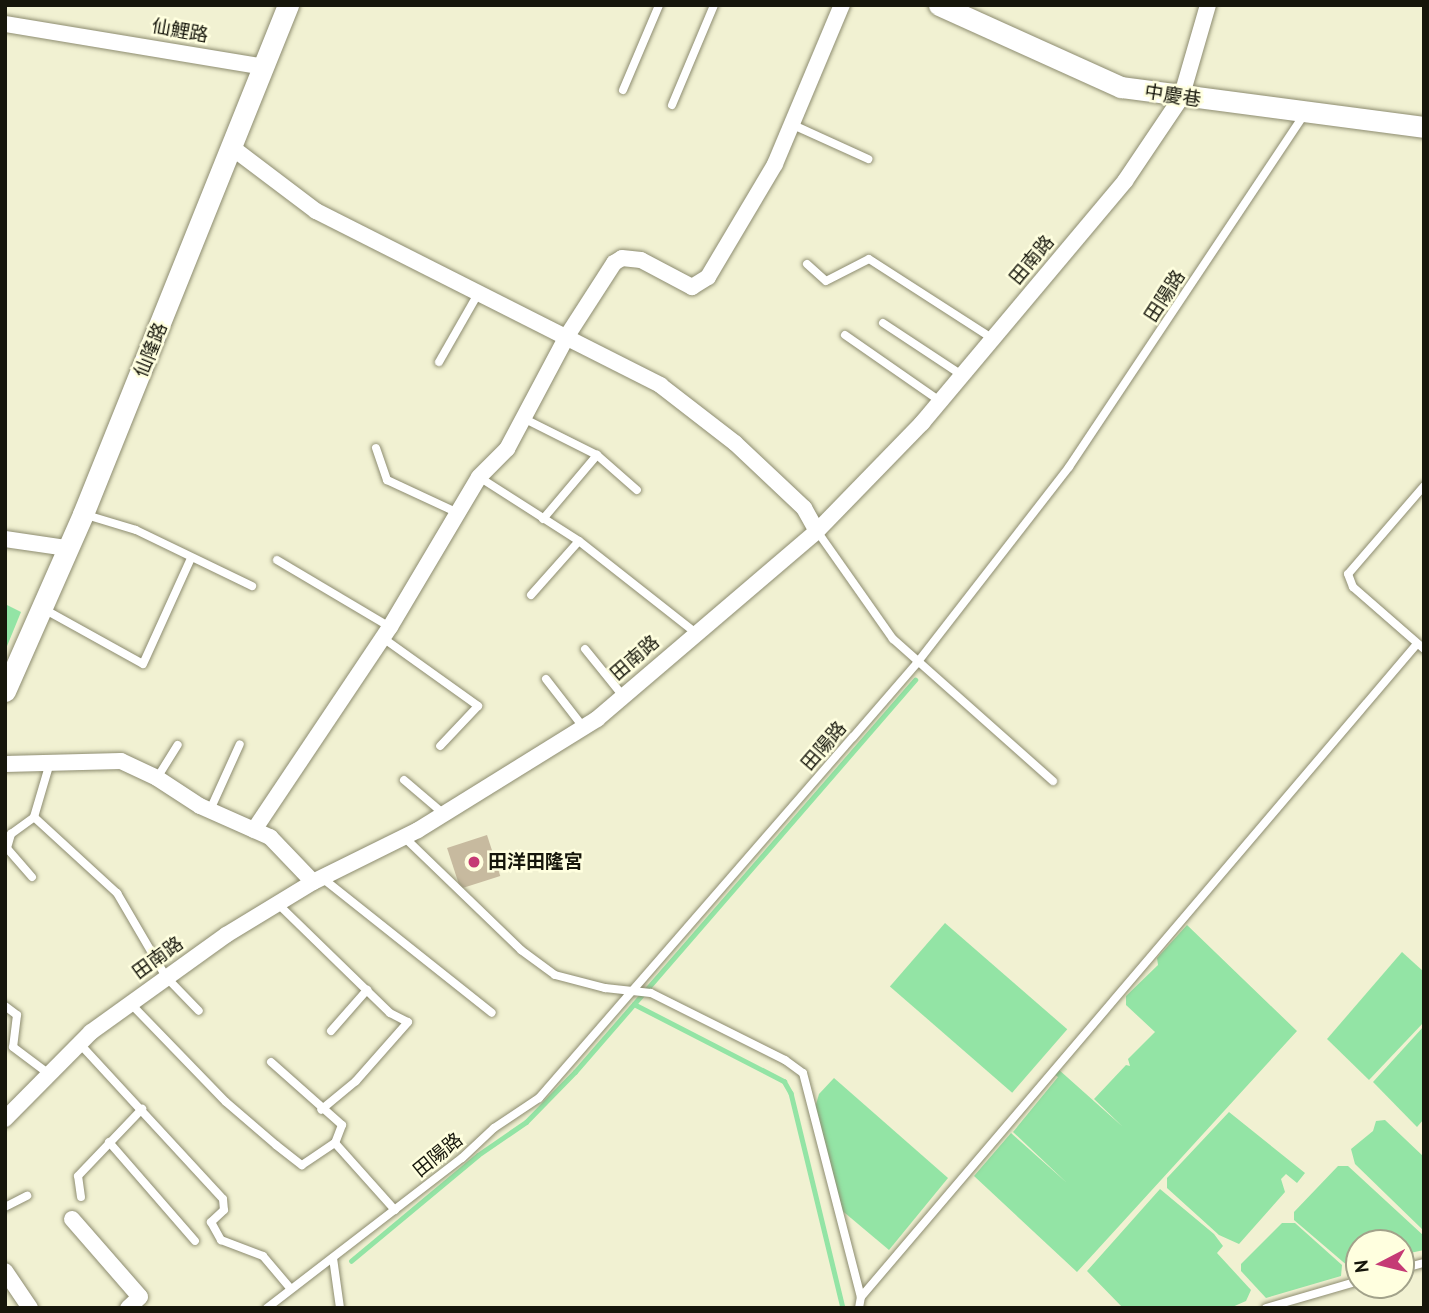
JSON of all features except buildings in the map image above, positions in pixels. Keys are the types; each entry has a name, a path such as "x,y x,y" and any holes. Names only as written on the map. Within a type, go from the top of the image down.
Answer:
{"street":[{"name":"仙隆路","path":"5,691 83,514 234,149 288,5"},
{"path":"254,830 386,633 480,477 507,449 568,336 622,258 640,260 681,284 701,285 775,164 842,5"},
{"name":"中慶巷","path":"939,5 1121,88 1304,114 1424,127"},
{"name":"田南路","path":"5,1119 79,1043 226,934 279,905 317,879 404,837 444,814 584,728 817,531 941,402 1125,181 1181,98 1208,5"},
{"name":"仙鯉路","path":"5,24 264,67"},
{"path":"234,149 316,211 478,294 568,336 660,385 735,443 804,508 817,531"},
{"path":"5,539 67,548"},
{"path":"5,764 49,766 92,759 121,761 278,844 317,879"},
{"path":"72,1219 140,1297 128,1308"},
{"path":"5,1271 30,1308"}],"lane":[{"path":"624,90 659,5"},
{"path":"672,106 714,5"},
{"name":"田陽路","path":"267,1308 395,1210 494,1128 539,1098 634,990 917,663 1069,467 1304,114"},
{"path":"791,124 867,159"},
{"path":"807,264 826,281 869,259 994,339"},
{"path":"439,362 478,294"},
{"path":"883,323 963,376"},
{"path":"845,335 941,402"},
{"path":"525,419 597,455 637,490"},
{"path":"376,447 387,480 458,513"},
{"path":"543,519 597,455"},
{"path":"480,477 579,541 696,633"},
{"path":"861,1297 1421,646 1353,587 1348,575 1424,486"},
{"path":"83,514 136,530 252,586"},
{"path":"817,531 894,639 917,663 1053,781"},
{"path":"531,595 579,541"},
{"path":"42,608 143,664 191,558"},
{"path":"277,560 386,633 478,706 440,746"},
{"path":"585,649 623,696"},
{"path":"546,679 584,728"},
{"path":"211,810 240,744"},
{"path":"157,778 178,745"},
{"path":"32,877 7,848 11,834 34,817 49,766"},
{"path":"404,780 444,814"},
{"path":"34,817 117,892 166,977 199,1012"},
{"path":"404,837 512,942 555,975 605,988 651,993 785,1060 803,1073 861,1297 859,1308"},
{"path":"317,879 492,1013"},
{"path":"279,905 390,1013 408,1022 356,1081 321,1110"},
{"path":"331,1031 367,990"},
{"path":"131,1004 226,1102 302,1165 335,1143 342,1125 321,1110 271,1062"},
{"path":"5,1006 17,1015 13,1047 49,1074"},
{"path":"79,1043 223,1199 224,1210 211,1223 221,1240 263,1256 291,1289"},
{"path":"80,1197 78,1176 142,1109"},
{"path":"109,1142 195,1241"},
{"path":"335,1143 395,1210"},
{"path":"5,1207 27,1196"},
{"path":"332,1258 340,1308"},
{"path":"1266,1308 1345,1285"}],"shaded area":[{"path":"5,604 21,612 5,651"},
{"path":"945,923 1067,1029 1012,1093 890,986"},
{"path":"1187,925 1297,1031 1077,1272 974,1176 1011,1133 1067,1183 1013,1132 1058,1077 1054,1074 1058,1069 1123,1127 1094,1099 1126,1065 1130,1066 1128,1059 1155,1032 1126,1005 1126,996 1158,965 1157,958"},
{"path":"1402,952 1424,972 1424,1022 1369,1080 1327,1039"},
{"path":"1424,1026 1424,1119 1417,1127 1373,1082"},
{"path":"834,1078 948,1178 889,1250 839,1208 814,1111 819,1094"},
{"path":"1229,1112 1305,1173 1297,1183 1286,1174 1281,1179 1285,1192 1239,1244 1219,1235 1167,1188 1167,1178"},
{"path":"1385,1120 1424,1157 1424,1231 1355,1164 1351,1149 1373,1131 1376,1121"},
{"path":"1338,1166 1348,1166 1424,1236 1424,1250 1415,1252 1415,1229 1345,1229 1345,1264 1294,1220 1294,1212"},
{"path":"1160,1189 1214,1234 1223,1246 1217,1253 1251,1290 1246,1301 1230,1308 1123,1308 1087,1271"},
{"path":"1282,1223 1295,1223 1342,1265 1341,1276 1266,1298 1241,1271 1241,1264"}],"waterway":[{"path":"351,1261 478,1155 526,1122 575,1072 915,680"},
{"path":"634,1004 784,1081 791,1093 843,1308"}],"place":[{"name":"田洋田隆宮","path":"474,862"}]}
